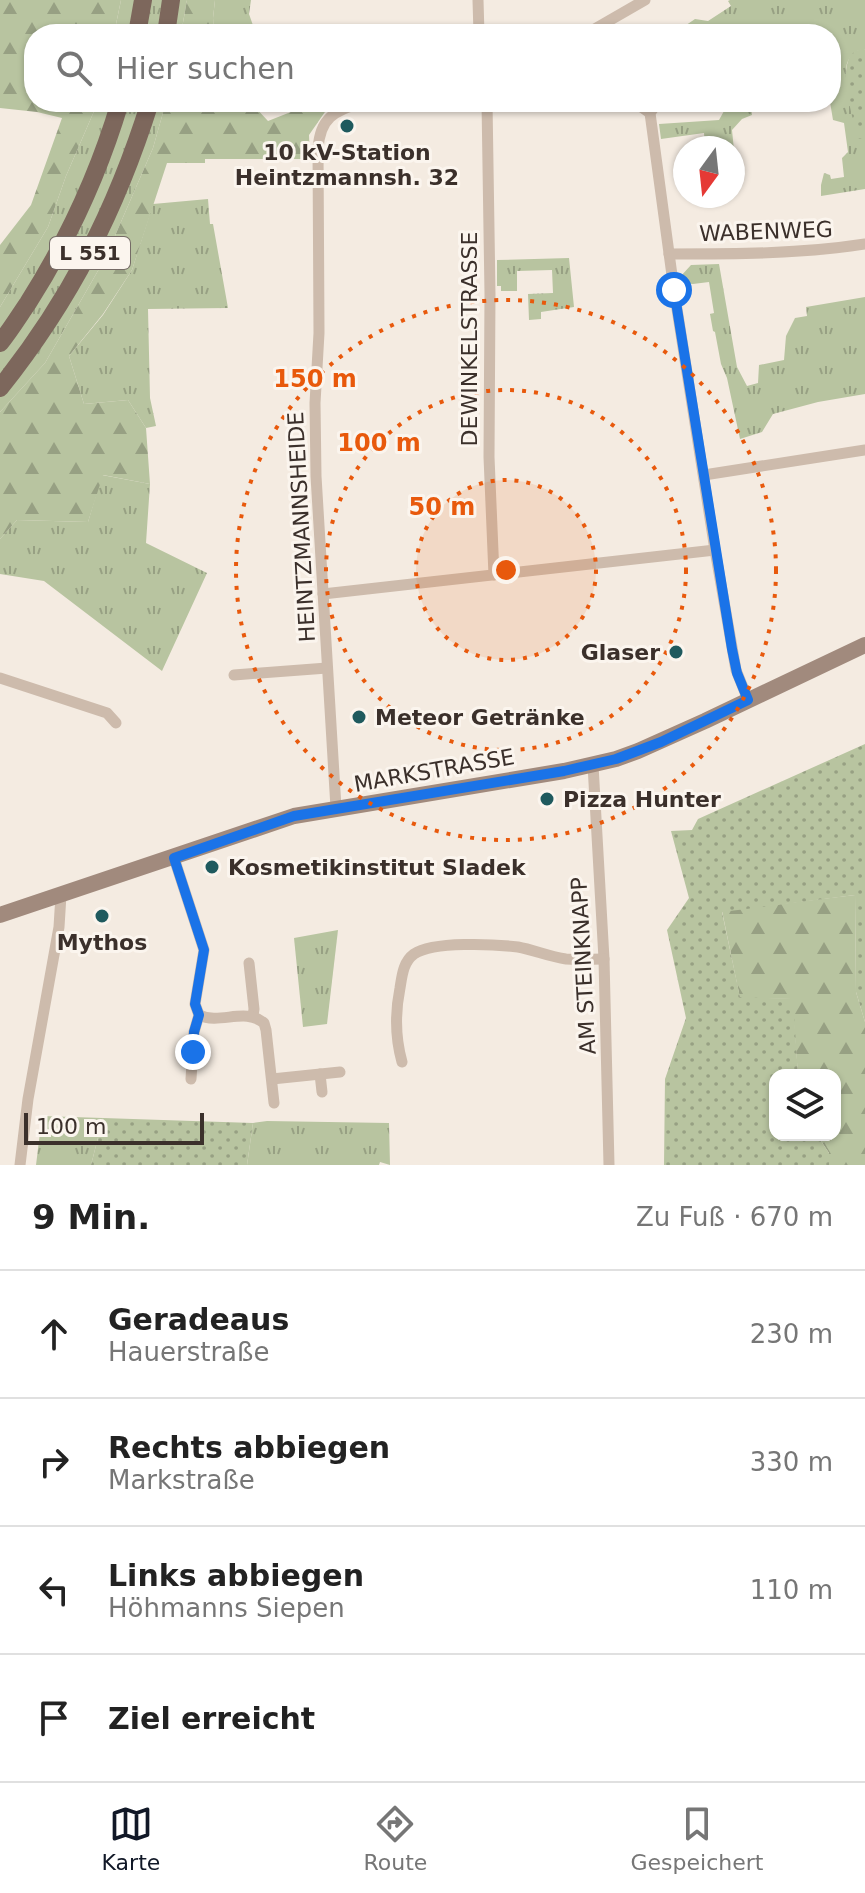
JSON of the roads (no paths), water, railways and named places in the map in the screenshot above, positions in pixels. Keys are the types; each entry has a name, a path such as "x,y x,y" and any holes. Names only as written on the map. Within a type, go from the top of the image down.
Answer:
{"main road":[{"path":"139,24 143,0"},
{"path":"167,24 171,0"},
{"name":"L 551","path":"0,343 41,282 71,227 92,183 117,112"},
{"name":"L 551","path":"0,388 28,352 84,264 122,183 147,112"},
{"name":"MARKSTRASSE","path":"0,915 294,816 593,765 638,751 865,645"}],"street":[{"path":"478,0 479,24"},
{"path":"603,24 645,0"},
{"name":"HEINTZMANNSHEIDE","path":"336,808 315,403 319,333 318,149 325,121 337,112"},
{"name":"DEWINKELSTRASSE","path":"487,112 489,463 494,575"},
{"path":"650,113 715,550 736,670 748,700"},
{"name":"WABENWEG","path":"669,254 822,251 865,244"},
{"path":"704,475 865,450"},
{"path":"323,594 715,550"},
{"name":"HEINTZMANNSHEIDE","path":"234,675 327,668"},
{"path":"0,678 107,713 116,723"},
{"name":"AM STEINKNAPP","path":"593,765 604,959 609,1165"},
{"path":"174,858 204,950 195,1004 199,1015 194,1032 191,1079"},
{"path":"20,1165 28,1099 59,927 61,895"},
{"path":"402,1062 396,1029 398,999 403,971 414,954 442,946 493,945 520,947 567,959 604,959"},
{"path":"249,963 253,1016"},
{"path":"199,1015 203,1018 253,1016 264,1023 274,1103"},
{"path":"272,1079 340,1072"},
{"path":"320,1074 322,1092"}],"place":[{"name":"10 kV-Station Heintzmannsh. 32","path":"347,126"},
{"name":"Glaser","path":"676,652"},
{"name":"Meteor Getränke","path":"359,717"},
{"name":"Pizza Hunter","path":"547,799"},
{"name":"Kosmetikinstitut Sladek","path":"212,867"},
{"name":"Mythos","path":"102,916"}]}
